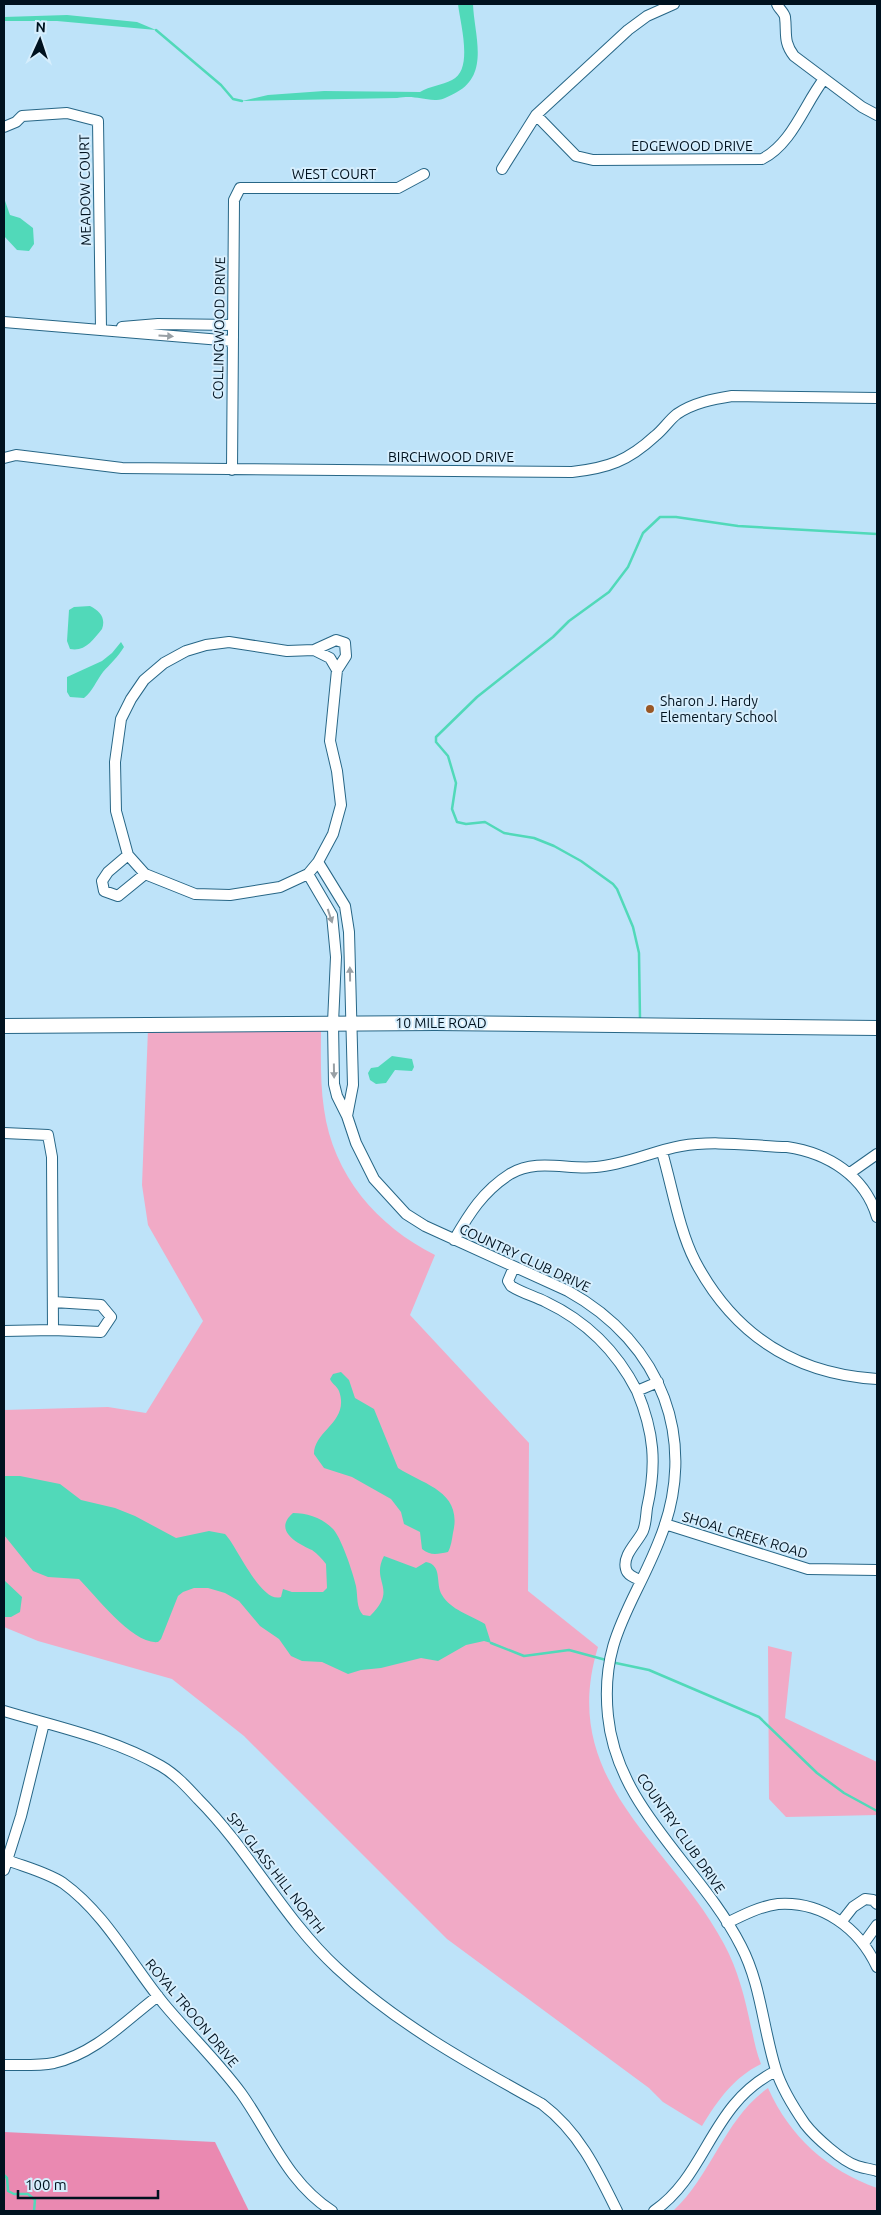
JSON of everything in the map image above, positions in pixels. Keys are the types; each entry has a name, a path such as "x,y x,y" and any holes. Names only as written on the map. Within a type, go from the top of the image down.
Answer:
{"main road":[{"name":"10 MILE ROAD","path":"4,1026 352,1023 877,1028"}],"street":[{"path":"502,169 536,115 628,30 647,16 674,4"},
{"path":"776,4 785,16 784,36 788,48 794,56 862,107 877,115"},
{"name":"EDGEWOOD DRIVE","path":"536,115 576,156 593,160 762,159 775,153 783,144 811,96 824,79"},
{"name":"MEADOW COURT","path":"4,127 16,122 22,116 68,113 98,121 101,328"},
{"name":"WEST COURT","path":"240,188 398,188 424,174"},
{"name":"COLLINGWOOD DRIVE","path":"232,470 234,200 240,188"},
{"path":"4,322 101,328 162,336 233,341"},
{"path":"101,328 158,324 233,325"},
{"name":"BIRCHWOOD DRIVE","path":"4,458 16,456 122,468 572,472 596,470 617,464 634,454 657,435 676,415 695,404 712,399 732,396 877,398"},
{"path":"336,640 345,644 346,656 337,670 330,741 337,771 341,805 333,834 318,862 308,874 280,886 230,895 195,894 144,874 128,855 116,811 115,762 121,719 131,699 144,680 164,663 186,651 206,645 230,642 287,651 314,650 336,640"},
{"path":"314,650 330,658 337,670"},
{"path":"128,855 108,872 102,881 104,891 118,896 144,874"},
{"name":"COUNTRY CLUB DRIVE","path":"318,862 345,906 349,932 353,1085 347,1116"},
{"name":"COUNTRY CLUB DRIVE","path":"308,874 332,915 336,957 333,1023 334,1084 337,1096 347,1116 350,1129 365,1164 378,1184 406,1214 424,1226 568,1291 609,1317 638,1349 658,1382 668,1409 676,1457 673,1494 659,1543 619,1623 608,1670 606,1694 613,1745 630,1789 727,1923 742,1947 753,1976 776,2071 783,2089 807,2126 829,2147 855,2166 877,2171"},
{"path":"4,1133 48,1135 52,1157 53,1330"},
{"path":"454,1240 472,1209 482,1197 511,1174 540,1165 596,1168 694,1145 787,1147 828,1158 850,1173 873,1194 877,1217"},
{"path":"662,1152 694,1260 713,1291 738,1320 766,1345 804,1365 858,1378 877,1379"},
{"path":"850,1173 877,1154"},
{"path":"514,1267 508,1281 511,1286 563,1310 593,1332 622,1365 637,1391 648,1416 654,1462 652,1484 644,1530 630,1551 626,1562 626,1569 629,1575 640,1580"},
{"path":"4,1331 53,1330 101,1332 111,1317 101,1305 54,1302"},
{"path":"637,1391 658,1382"},
{"name":"SHOAL CREEK ROAD","path":"665,1524 808,1569 877,1570"},
{"name":"SPY GLASS HILL NORTH","path":"4,1712 103,1740 162,1767 184,1785 211,1812 308,1938 368,1996 412,2028 542,2104 557,2116 585,2149 617,2211"},
{"path":"5,1865 21,1816 44,1723"},
{"name":"ROYAL TROON DRIVE","path":"5,1865 50,1876 78,1896 104,1924 158,1996 241,2093 293,2176 319,2202 332,2211"},
{"path":"842,1921 854,1907 865,1899 873,1900 877,1904"},
{"path":"727,1923 777,1904 810,1907 842,1921 864,1943 877,1966"},
{"path":"864,1943 877,1925"},
{"path":"4,2065 36,2065 75,2057 112,2034 158,1996"},
{"path":"654,2211 677,2190 732,2104 745,2091 776,2071"}],"shaded area":[{"path":"458,4 473,4 478,52 477,64 474,75 467,84 446,98 438,100 408,97 242,101 268,95 324,91 420,92 452,80 459,75 464,57 463,34"},
{"path":"67,15 137,22 156,30 57,21 4,21 4,17"},
{"path":"4,198 10,215 20,218 33,228 34,244 29,251 17,250 4,236"},
{"path":"90,606 97,610 103,618 102,629 84,647 70,649 67,641 69,610 74,607"},
{"path":"121,642 124,647 87,695 84,698 70,697 67,692 67,677 102,661"},
{"path":"321,1028 321,1069 324,1109 329,1133 337,1156 361,1196 377,1213 394,1229 435,1255 410,1315 529,1443 528,1591 598,1647 589,1694 593,1735 605,1773 625,1807 701,1907 724,1944 737,1974 761,2064 742,2076 727,2090 702,2126 663,2102 649,2088 447,1939 244,1736 172,1679 38,1641 4,1627 4,1410 108,1407 146,1413 203,1321 148,1225 142,1185 148,1029"},
{"path":"392,1056 412,1059 414,1067 412,1071 395,1070 386,1083 376,1084 370,1080 368,1073 371,1068 378,1067"},
{"path":"341,1372 349,1380 355,1398 374,1409 398,1468 439,1491 447,1498 455,1519 448,1552 434,1554 422,1549 420,1532 404,1524 401,1512 391,1499 352,1477 324,1468 314,1454 319,1438 340,1411 339,1391 330,1379 333,1374"},
{"path":"4,1476 20,1476 60,1484 81,1500 115,1508 135,1516 176,1538 209,1531 225,1534 250,1573 266,1592 273,1597 281,1597 283,1589 292,1592 323,1592 327,1588 326,1564 314,1552 290,1536 285,1526 293,1513 314,1517 328,1524 339,1539 352,1573 356,1586 358,1605 363,1615 370,1616 382,1598 380,1572 384,1556 416,1568 426,1562 435,1567 440,1591 450,1605 485,1624 491,1643 484,1641 466,1645 438,1661 421,1658 348,1674 322,1662 302,1661 291,1656 279,1639 260,1626 239,1601 225,1593 208,1588 194,1588 178,1596 161,1639 158,1642 148,1641 126,1628 79,1579 48,1577 33,1571 4,1535"},
{"path":"4,1580 22,1597 20,1612 11,1617 4,1617"},
{"path":"768,1646 792,1652 785,1718 877,1762 877,1815 786,1817 769,1799"},
{"path":"768,2088 787,2122 812,2150 842,2172 877,2188 877,2211 673,2211 698,2181 740,2115"},
{"path":"4,2132 215,2142 249,2211 4,2211"}],"waterway":[{"path":"156,30 221,85 233,99 242,101"},
{"path":"640,1019 639,953 633,927 617,889 581,861 554,846 534,838 504,833 485,822 466,824 457,822 452,809 456,783 448,756 436,742 436,737 477,697 553,637 569,621 609,592 628,567 643,533 660,517 676,517 738,526 877,534"},
{"path":"491,1643 524,1656 569,1650 606,1660"},
{"path":"611,1662 649,1670 759,1717 817,1773 844,1793 877,1811"},
{"path":"4,2175 7,2178 8,2191 14,2194 28,2194 35,2200 34,2211"}],"place":[{"name":"Sharon J. Hardy Elementary School","path":"650,709"}]}
